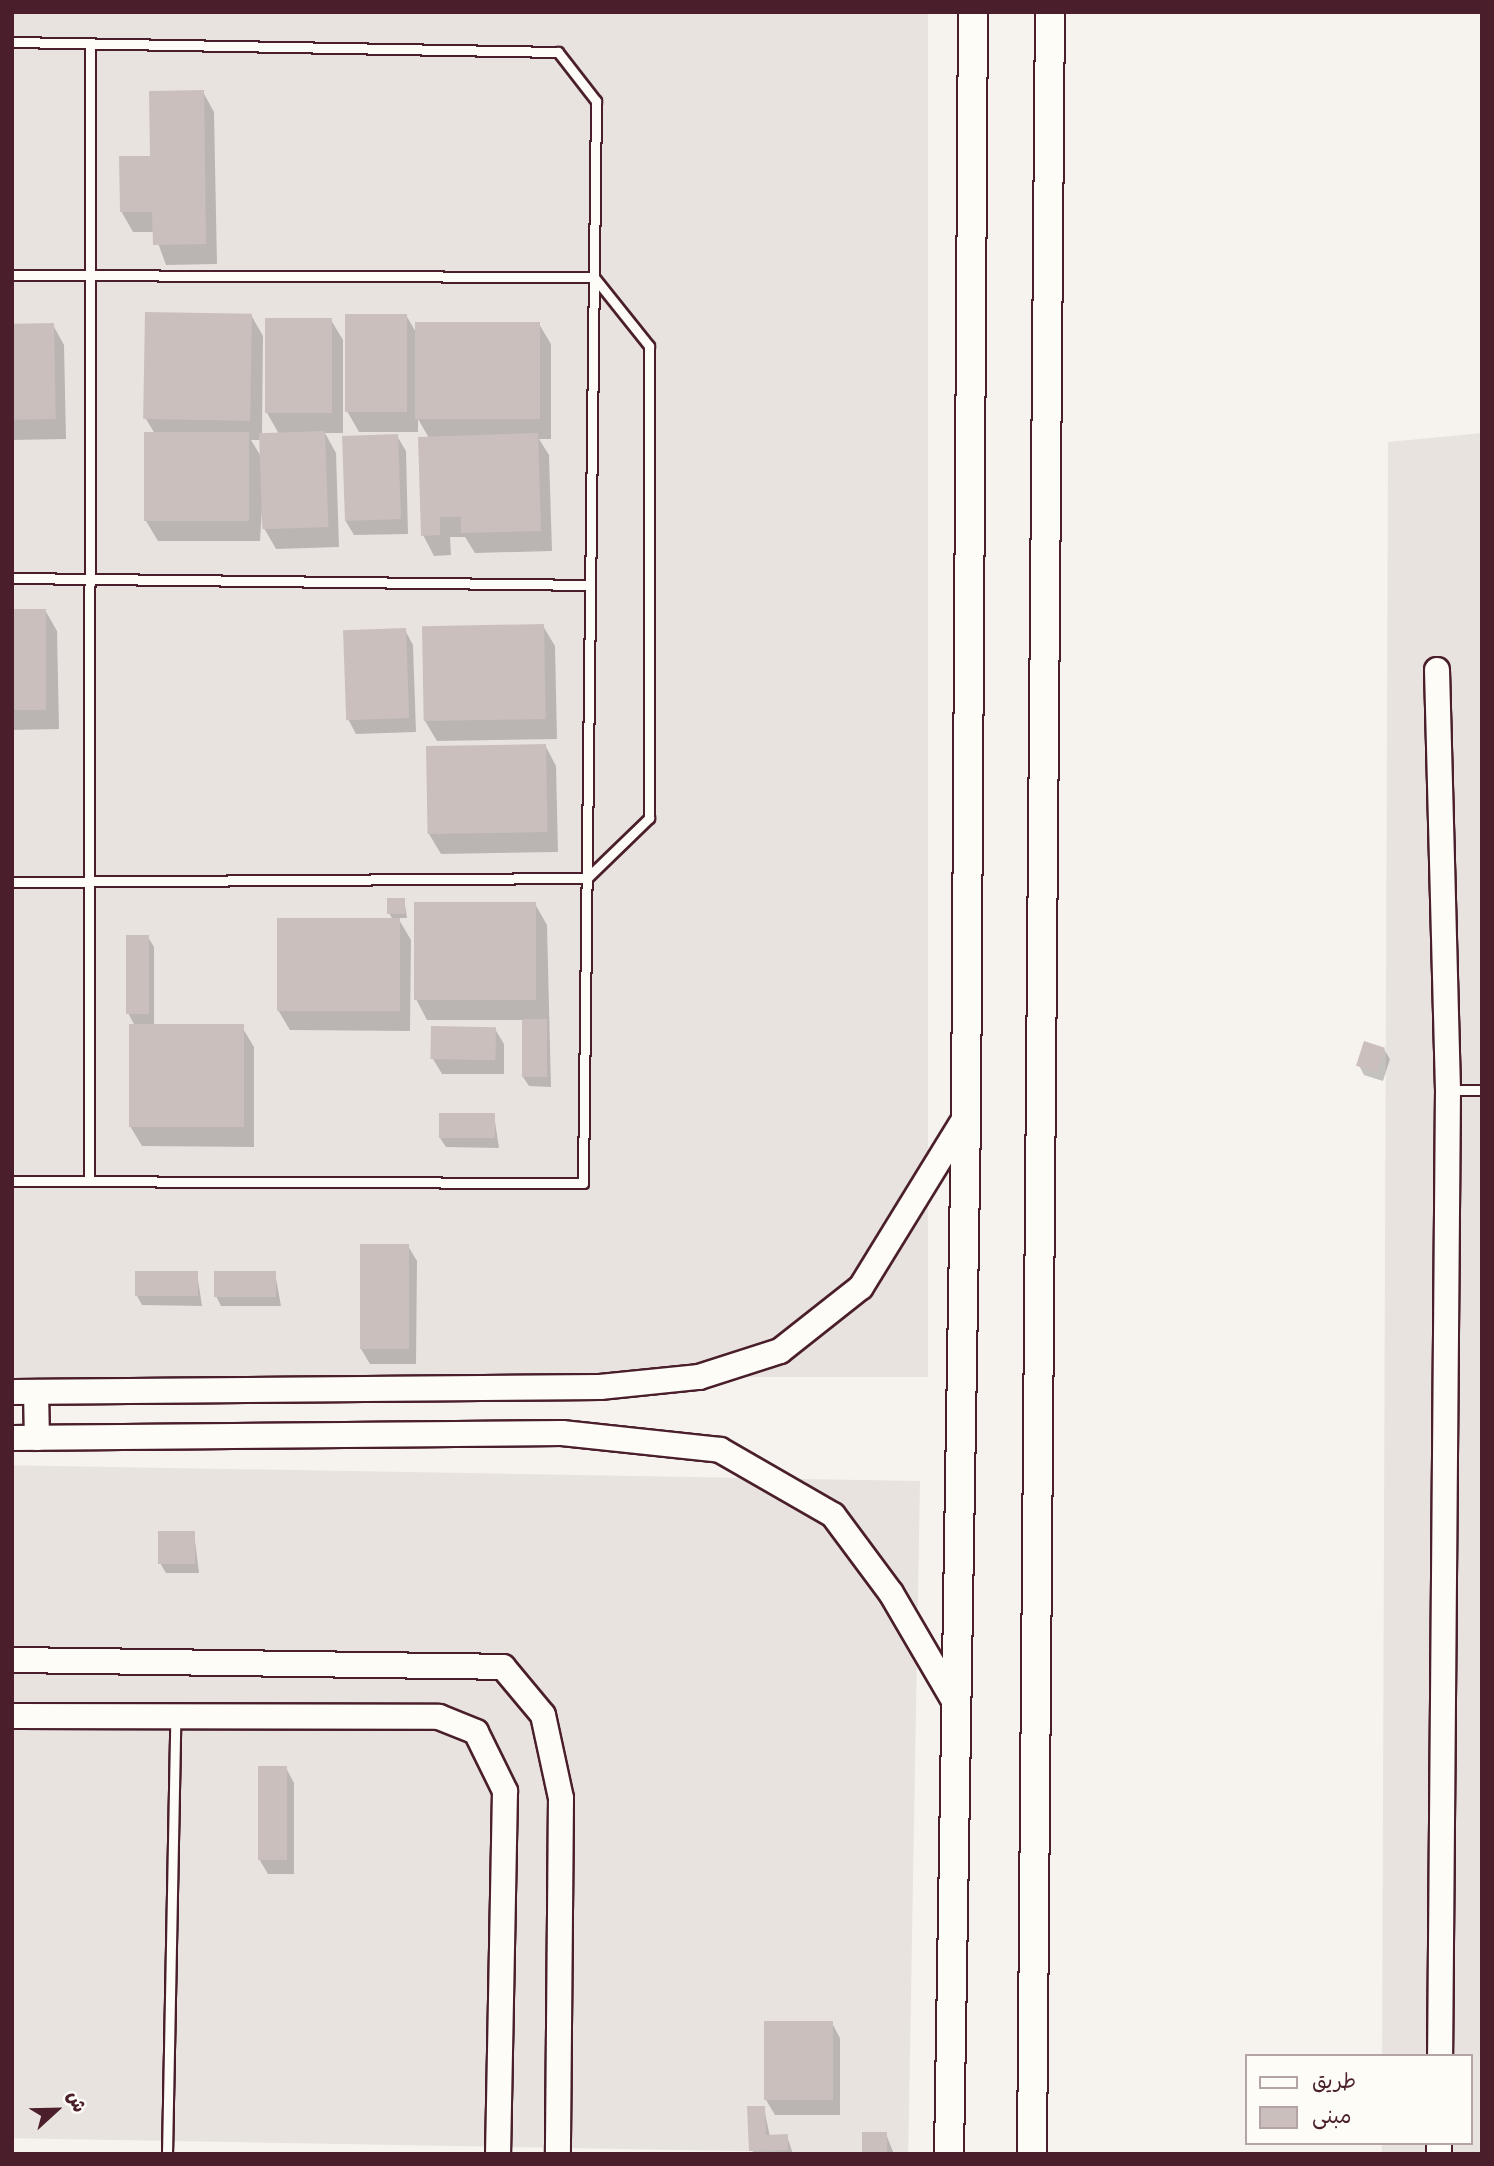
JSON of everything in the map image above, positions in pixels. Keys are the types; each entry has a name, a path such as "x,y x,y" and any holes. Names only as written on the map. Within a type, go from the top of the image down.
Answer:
{"main road":[{"path":"950,2154 953,1699 966,1116 973,12"},
{"path":"1032,2154 1050,12"}],"street":[{"path":"1437,670 1448,1090 1440,2054"},
{"path":"953,1699 891,1593 833,1515 720,1450 562,1433 24,1438 24,1392 600,1387 699,1377 780,1350 861,1287 966,1116"},
{"path":"12,1660 503,1667 543,1715 561,1798 558,2154"},
{"path":"12,1716 439,1717 476,1732 505,1791 498,2154"}],"lane":[{"path":"12,42 558,52 596,102 583,1183 12,1181"},
{"path":"89,1181 90,43"},
{"path":"12,275 594,277"},
{"path":"12,881 587,878 649,818 649,346 594,277"},
{"path":"12,578 590,585"},
{"path":"1448,1090 1482,1090"},
{"path":"167,2154 175,1716"}],"shaded area":[{"path":"12,12 928,12 928,1377 12,1377"},
{"path":"1482,433 1482,2154 1382,2154 1382,2145 1473,2145 1473,2054 1382,2054 1388,442"},
{"path":"12,1465 920,1481 908,2154 12,2138"}],"building":[{"path":"204,90 206,244 153,245 152,212 120,212 119,156 150,156 149,91"},
{"path":"145,312 252,314 250,421 143,419"},
{"path":"345,314 407,314 407,412 345,412"},
{"path":"265,318 332,318 332,413 265,413"},
{"path":"415,322 540,322 540,419 415,419"},
{"path":"54,323 56,419 14,420 12,324"},
{"path":"325,431 328,527 262,529 259,433"},
{"path":"144,432 249,432 249,521 144,521"},
{"path":"538,433 541,531 461,533 461,517 440,517 440,535 421,536 418,437"},
{"path":"398,434 401,519 345,521 342,436"},
{"path":"12,609 46,609 46,710 12,710"},
{"path":"544,624 546,719 424,721 422,626"},
{"path":"406,628 409,718 346,720 343,630"},
{"path":"546,744 548,832 428,834 426,746"},
{"path":"387,898 405,898 405,914 387,914"},
{"path":"414,902 536,902 536,1000 414,1000"},
{"path":"277,918 400,918 400,1011 277,1011"},
{"path":"126,935 149,935 149,1014 126,1014"},
{"path":"522,1019 547,1019 547,1077 522,1077"},
{"path":"129,1024 244,1024 244,1127 129,1127"},
{"path":"431,1026 496,1027 495,1060 430,1059"},
{"path":"1364,1041 1385,1048 1377,1073 1356,1066"},
{"path":"439,1113 495,1113 495,1138 439,1138"},
{"path":"360,1244 409,1244 409,1349 360,1349"},
{"path":"135,1271 198,1271 198,1296 135,1296"},
{"path":"214,1271 276,1271 276,1297 214,1297"},
{"path":"158,1531 195,1531 195,1564 158,1564"},
{"path":"258,1766 287,1766 287,1860 258,1860"},
{"path":"764,2021 833,2021 833,2100 764,2100"},
{"path":"747,2106 765,2106 766,2135 788,2134 788,2150 749,2151"},
{"path":"862,2132 887,2132 887,2154 862,2154"}]}
